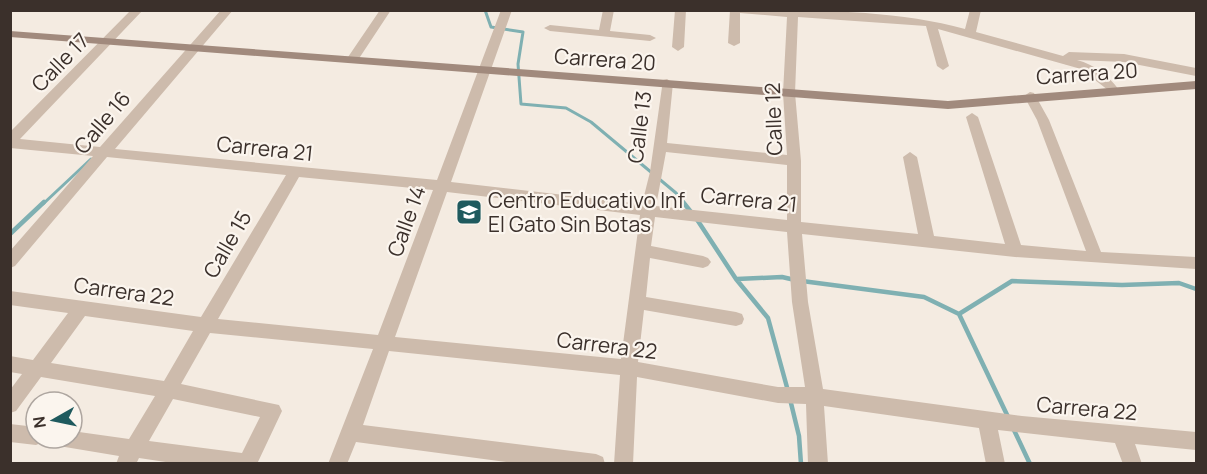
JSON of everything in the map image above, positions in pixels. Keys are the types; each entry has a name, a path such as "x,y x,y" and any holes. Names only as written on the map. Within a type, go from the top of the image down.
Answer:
{"main road":[{"name":"Carrera 20","path":"10,34 948,105 1030,96 1197,85"}],"street":[{"name":"Calle 17","path":"10,142 138,10"},
{"name":"Calle 16","path":"10,262 228,10"},
{"path":"351,60 386,10"},
{"name":"Calle 14","path":"337,464 358,433 385,345 507,10"},
{"path":"604,33 609,10"},
{"path":"678,47 681,10"},
{"path":"734,43 735,10"},
{"path":"740,10 931,23"},
{"path":"896,10 931,23 1085,66 1099,75 1113,90"},
{"path":"970,33 976,10"},
{"name":"Calle 12","path":"793,12 789,93 794,161 794,225 800,302 814,396 818,464"},
{"path":"931,23 943,66"},
{"path":"550,28 650,38"},
{"path":"1050,56 1124,58 1154,66 1197,72"},
{"name":"Calle 13","path":"623,464 629,368 648,210 655,176 667,83"},
{"path":"1030,96 1044,120 1096,258"},
{"path":"972,117 1015,250"},
{"name":"Carrera 21","path":"10,142 443,186 1015,250 1096,258 1197,263"},
{"path":"659,147 794,161"},
{"path":"910,157 927,241"},
{"name":"Calle 15","path":"124,464 295,172"},
{"path":"643,250 703,262"},
{"name":"Carrera 22","path":"10,297 206,325 629,368 785,395 814,396 1022,425 1197,441"},
{"path":"637,302 736,319"},
{"path":"10,405 81,308"},
{"path":"10,364 168,390 273,411 247,463 84,441"},
{"path":"993,421 996,464"},
{"path":"358,433 596,464"},
{"path":"1121,433 1133,464"}],"waterway":[{"path":"485,10 491,27 523,32 518,64 521,104 566,108 591,122 676,193 684,204"},
{"path":"43,204 91,159"},
{"path":"10,234 44,202"},
{"path":"683,202 691,212"},
{"path":"696,218 736,279 768,318 788,391"},
{"path":"737,279 782,277 795,280"},
{"path":"802,281 924,297 959,314"},
{"path":"959,314 1012,281 1122,285 1179,283 1196,289"},
{"path":"959,314 1009,419"},
{"path":"790,399 799,436 801,464"},
{"path":"1013,428 1030,464"}],"place":[{"name":"Centro Educativo Inf El Gato Sin Botas","path":"469,212"}]}
